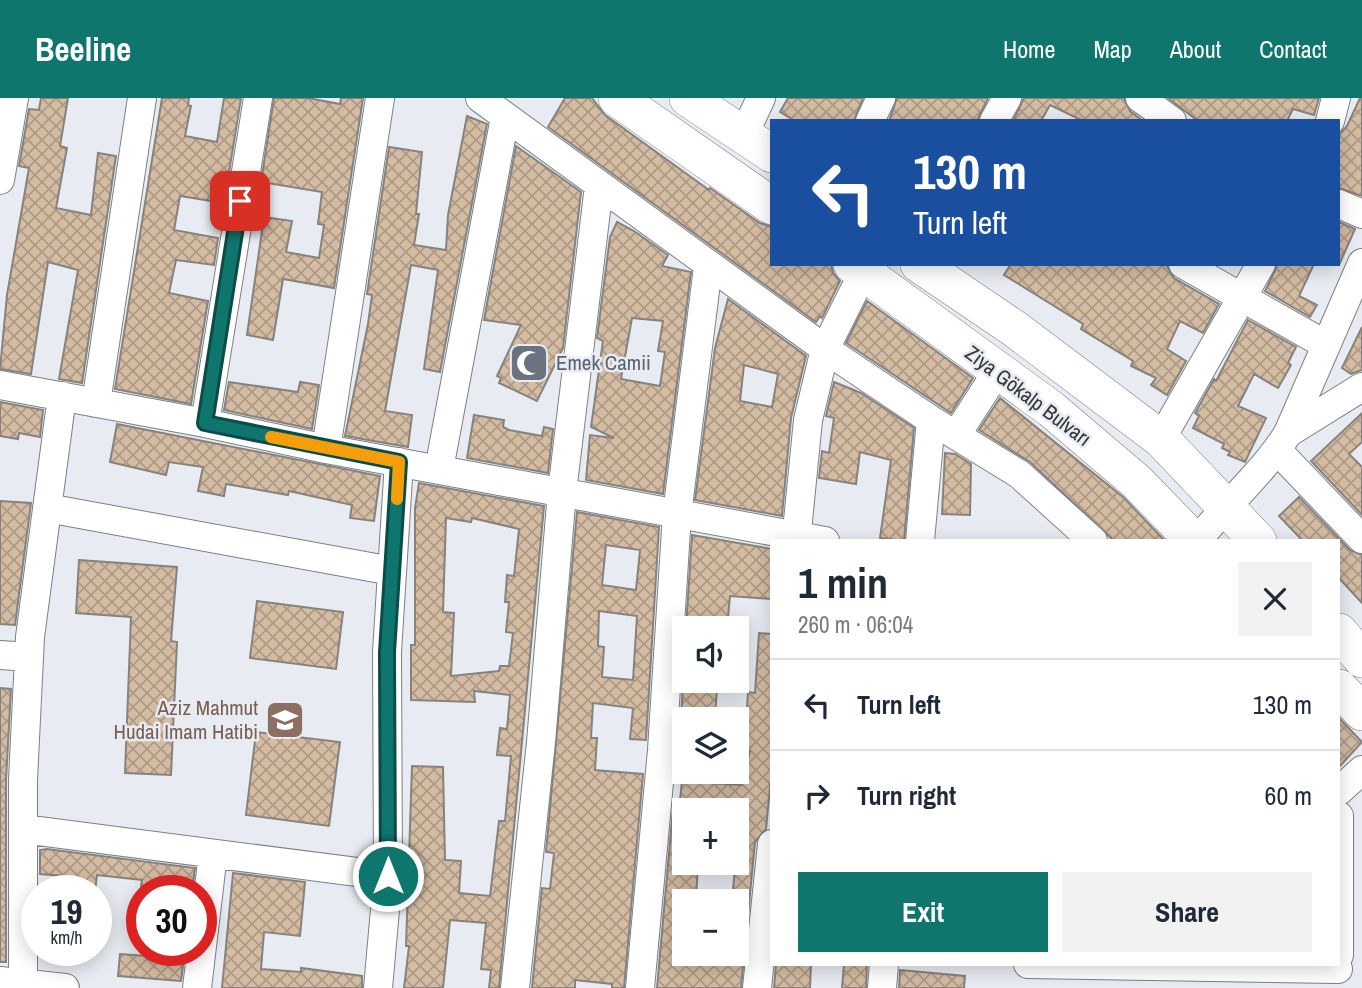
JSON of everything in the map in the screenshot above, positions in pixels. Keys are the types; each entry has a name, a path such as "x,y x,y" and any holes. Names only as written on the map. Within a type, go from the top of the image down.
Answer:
{"main road":[{"path":"617,98 770,205"},
{"path":"688,98 758,144"},
{"name":"Ziya Gökalp Bulvarı","path":"923,266 1015,330 1161,439 1226,504 1256,539"},
{"name":"Ziya Gökalp Bulvarı","path":"858,269 1051,409 1136,482 1194,539"},
{"path":"1340,633 1362,659"},
{"path":"1340,689 1362,712"}],"street":[{"path":"0,180 14,98"},
{"path":"96,403 142,98"},
{"path":"205,423 258,98"},
{"path":"326,449 380,98"},
{"path":"480,98 708,267 825,349 931,420 1019,474 1091,539"},
{"path":"758,144 761,98"},
{"path":"871,119 881,98"},
{"path":"995,119 1007,98"},
{"path":"1140,98 1169,119"},
{"path":"1331,119 1336,98"},
{"path":"439,469 505,117"},
{"path":"515,988 541,742 562,492 599,186"},
{"path":"1340,204 1362,214"},
{"path":"1283,442 1362,263"},
{"path":"1186,266 1326,345"},
{"path":"1161,439 1260,266"},
{"path":"639,988 662,750 677,514 708,267"},
{"path":"0,385 796,539 808,420 825,349 858,269"},
{"path":"957,434 998,370"},
{"path":"1198,539 1283,442 1362,387"},
{"path":"62,396 29,657 16,984 65,988"},
{"path":"920,539 931,420"},
{"path":"1283,442 1362,539"},
{"path":"378,988 388,876 387,652 399,462"},
{"path":"47,508 392,571"},
{"path":"0,654 29,657"},
{"path":"1340,790 1362,770"},
{"path":"23,829 388,876"},
{"path":"197,988 213,853"},
{"path":"757,988 770,863"},
{"path":"1340,863 1342,958"},
{"path":"882,988 884,966"}],"building":[{"path":"41,98 68,98 60,146 67,148 56,208 91,215 98,153 116,156 82,383 59,379 78,270 48,262 31,374 0,369 7,295 29,168 19,166 29,109 39,110"},
{"path":"162,98 189,98 188,105 191,106 185,136 217,142 224,98 241,98 224,203 180,196 174,230 218,238 214,265 176,260 169,293 208,301 191,404 115,389"},
{"path":"274,98 308,98 340,104 341,98 363,98 334,288 283,279 273,340 247,335 264,217 292,221 286,252 319,258 324,225 318,224 322,192 261,182"},
{"path":"565,98 592,98 605,115 709,190 710,188 760,223 770,226 770,266 831,266 833,273 840,281 822,318 820,316 816,322 548,127"},
{"path":"788,98 863,98 855,119 792,119 780,112"},
{"path":"897,98 988,98 978,119 890,119"},
{"path":"1024,98 1124,98 1130,111 1140,119 1079,119 1050,105 1042,119 1014,119"},
{"path":"1168,98 1319,98 1314,115 1293,109 1288,119 1195,119"},
{"path":"1362,98 1362,196 1340,188 1340,134"},
{"path":"467,116 487,124 440,372 424,369 438,270 411,265 385,411 412,415 408,447 345,436 368,324 372,295 367,294 389,147 422,152 416,214 419,214 414,245 446,250 448,215"},
{"path":"516,146 581,192 563,348 537,401 499,383 501,378 497,376 521,325 484,320"},
{"path":"617,222 668,255 662,266 691,272 663,494 586,480 590,435 614,438 591,427 603,341 597,338 610,237","holes":["632,318 663,321 658,351 665,352 660,386 621,379"]},
{"path":"1340,222 1355,229 1340,263"},
{"path":"1010,266 1167,266 1174,278 1219,304 1203,333 1180,321 1167,349 1186,361 1167,395 1151,385 1156,378 1131,366 1133,361 1081,329 1083,324 1004,275"},
{"path":"1277,266 1313,266 1299,296 1317,305 1310,317 1265,291"},
{"path":"728,299 806,356 791,418 782,516 695,500 715,348","holes":["744,365 778,374 772,407 740,401"]},
{"path":"867,301 973,378 951,413 846,343"},
{"path":"1248,320 1296,347 1288,363 1291,365 1278,388 1254,374 1238,406 1266,418 1245,462 1228,455 1230,452 1222,448 1224,444 1193,428 1199,416 1195,413 1214,379 1216,381"},
{"path":"1362,327 1362,370 1351,374 1342,368"},
{"path":"229,382 298,392 300,382 319,385 312,429 224,410"},
{"path":"834,382 861,393 914,428 904,539 880,538 891,460 860,452 856,484 819,478 822,451 829,453 834,418 826,416"},
{"path":"1000,398 1123,497 1163,539 1112,539 1030,462 979,430"},
{"path":"0,402 43,410 40,437 19,433 18,439 0,436"},
{"path":"1362,413 1362,442 1349,454 1362,467 1362,515 1311,461"},
{"path":"474,415 504,420 503,427 509,430 542,436 544,427 553,429 548,473 467,458"},
{"path":"117,424 380,476 374,521 350,518 352,505 289,491 288,495 226,484 224,496 198,491 203,467 169,462 166,475 110,462"},
{"path":"945,453 955,454 971,464 970,515 942,514"},
{"path":"419,483 544,506 499,988 489,988 491,970 481,969 486,923 450,920 443,988 404,988 409,946 406,946 412,766 443,767 445,860 461,861 459,893 490,896 499,821 505,821 511,756 497,755 500,728 507,729 510,695 474,691 475,702 411,700 411,645 415,645 415,508","holes":["446,518 471,522 472,518 519,529 514,576 507,575 505,602 509,602 506,632 513,633 509,666 500,666 499,671 451,676 454,613 443,612"]},
{"path":"1299,497 1339,539 1301,539 1279,516"},
{"path":"0,501 31,503 15,625 0,624"},
{"path":"577,512 659,527 646,740 630,739 633,708 593,703 591,738 597,738 595,770 643,774 624,988 575,980 575,988 532,988 542,888 550,889 554,853 546,852","holes":["606,545 640,550 636,590 602,585","599,611 637,616 633,680 602,677 604,647 598,646"]},
{"path":"692,535 770,549 770,599 730,596 728,616 687,616"},
{"path":"1340,540 1350,550 1362,555 1362,603 1340,579"},
{"path":"79,560 177,567 171,641 177,642 171,775 125,773 131,617 76,613"},
{"path":"257,601 343,612 336,669 250,658"},
{"path":"759,633 770,634 770,788 766,829 755,842 749,905 749,889 733,889 734,875 749,875 749,798 680,798 682,784 749,784 748,693 755,693"},
{"path":"0,688 11,689 6,780 6,962 0,962"},
{"path":"683,693 717,693 716,707 682,707"},
{"path":"1340,719 1362,742 1340,766"},
{"path":"256,732 340,742 329,826 246,815"},
{"path":"672,820 672,875 697,875 697,889 672,889 672,966 743,966 741,988 657,988"},
{"path":"40,850 195,868 194,875 126,875 126,878 112,875 40,874"},
{"path":"233,873 305,882 300,936 264,932 261,969 301,972 301,968 362,976 362,988 222,988"},
{"path":"120,954 126,954 126,966 183,966 181,981 118,976"},
{"path":"776,966 811,966 810,988 774,988"},
{"path":"844,966 867,966 866,988 842,988"},
{"path":"900,970 965,976 964,988 899,988"}],"slow traffic":[{"path":"271,437 399,462 397,499"}],"place":[{"name":"Emek Camii","path":"529,363"},
{"name":"Aziz Mahmut Hudai Imam Hatibi","path":"285,720"}],"route":[{"path":"240,201 205,423 399,462 387,652 388,876"}]}
